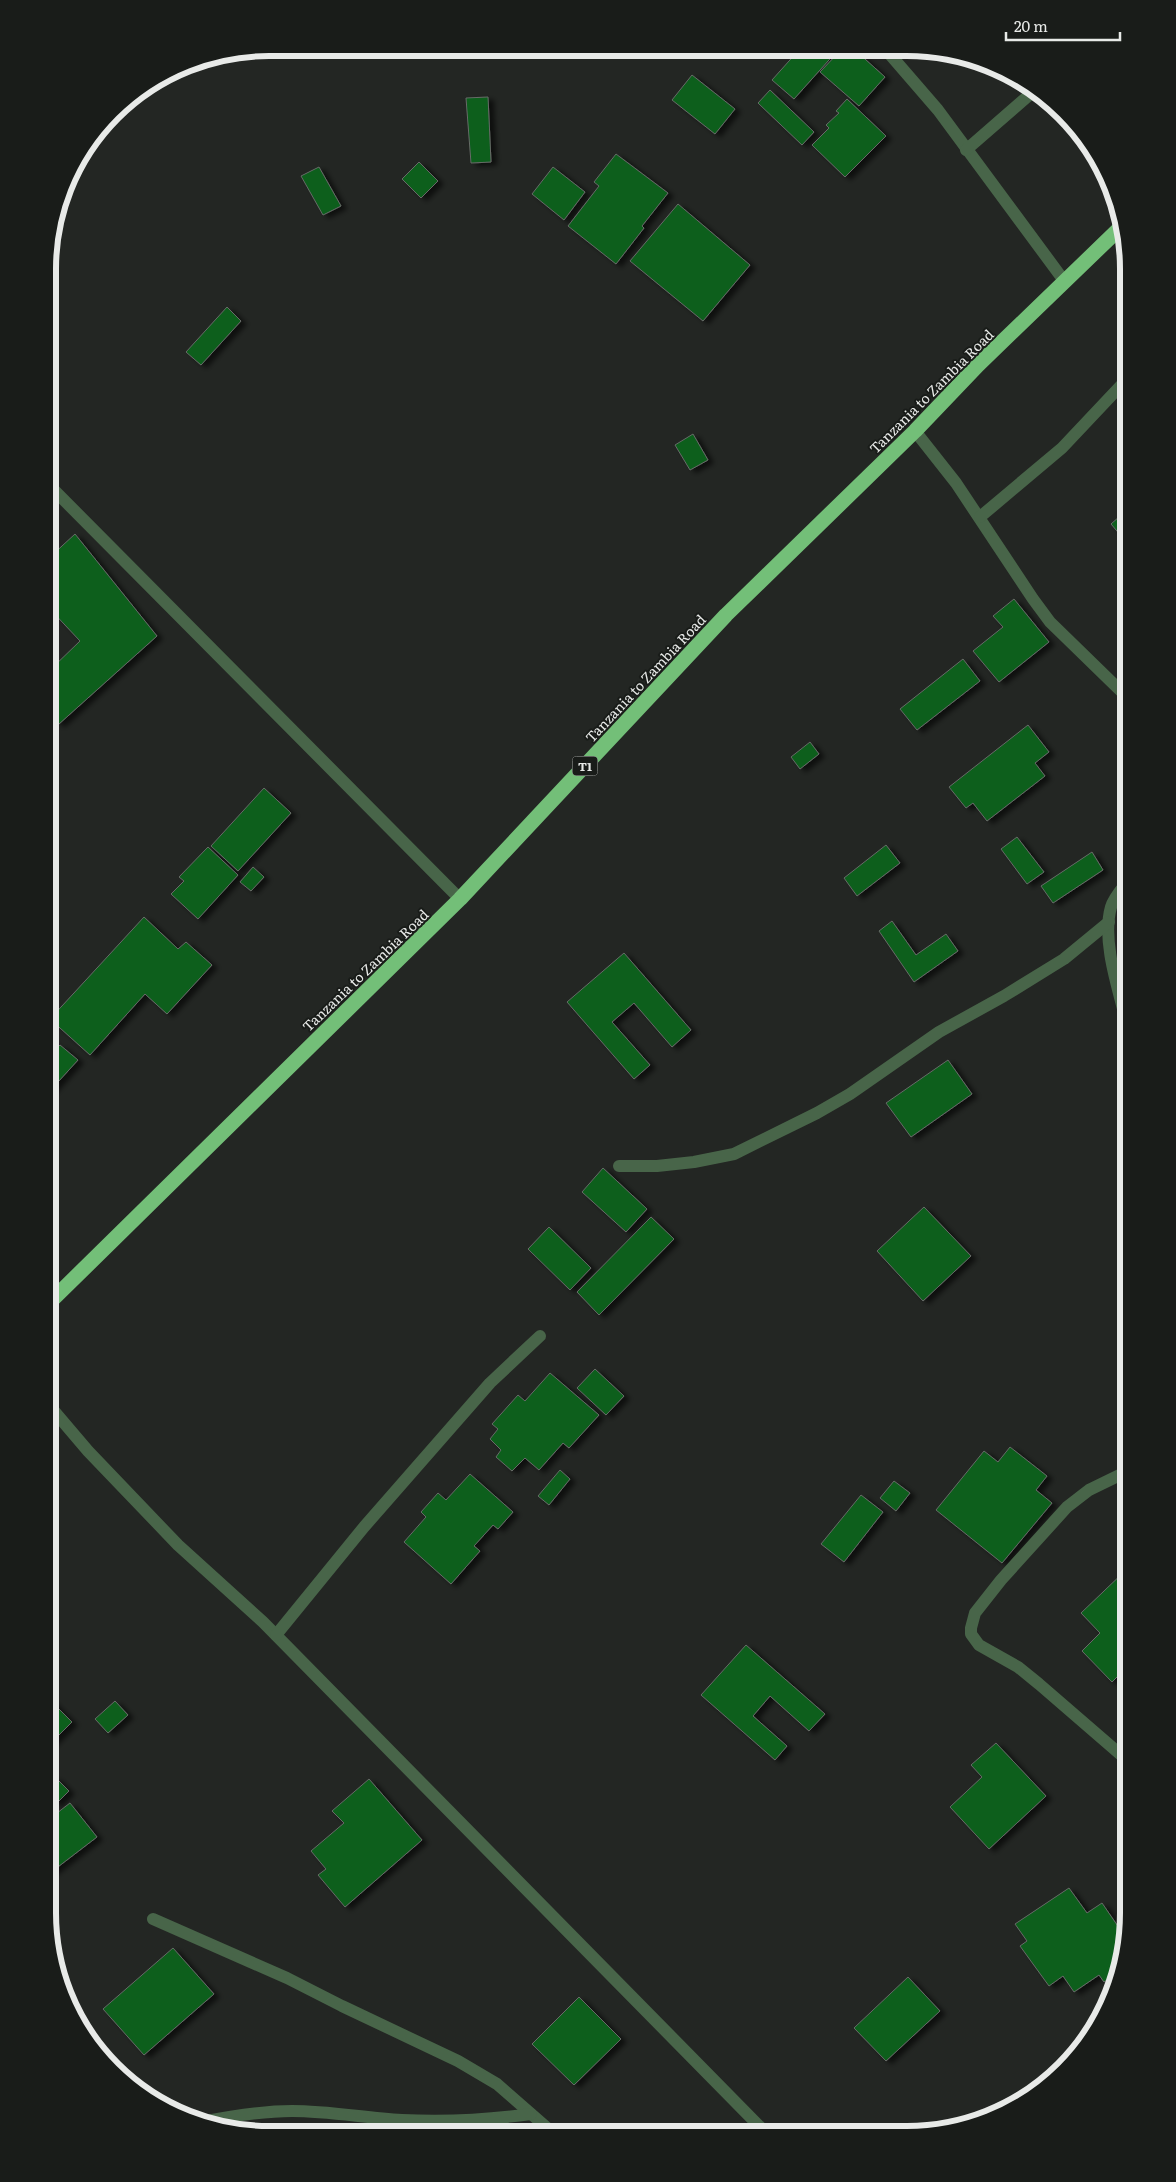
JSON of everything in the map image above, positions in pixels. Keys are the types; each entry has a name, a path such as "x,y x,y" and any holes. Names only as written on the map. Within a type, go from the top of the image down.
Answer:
{"highway":[{"name":"Tanzania to Zambia Road","path":"56,1296 460,900 726,615 915,431 978,365 1117,232"}],"street":[{"path":"891,56 938,110 1065,282"},
{"path":"966,150 1029,95"},
{"path":"980,517 1062,448 1120,386"},
{"path":"915,431 956,483 1050,622 1120,690"},
{"path":"56,492 460,900"},
{"path":"1120,892 1111,908 1109,922 1109,947 1120,994"},
{"path":"619,1166 658,1166 734,1154 850,1094 939,1032 1004,996 1064,958 1109,922"},
{"path":"276,1635 364,1527 490,1383 540,1336"},
{"path":"56,1413 88,1451 178,1545 276,1635 759,2126"},
{"path":"1120,1475 1089,1490 1067,1507 1001,1580 975,1613 971,1628 974,1639 979,1645 1018,1667 1120,1754"},
{"path":"153,1919 287,1978 458,2061 497,2084 544,2126"},
{"path":"216,2119 246,2114 292,2111 347,2114 400,2120 488,2120 531,2114"}],"building":[{"path":"794,56 833,56 794,99 772,80"},
{"path":"835,56 862,56 885,77 859,106 820,72"},
{"path":"692,75 735,109 715,134 672,100"},
{"path":"770,90 814,132 802,145 758,103"},
{"path":"488,97 491,162 471,163 466,98"},
{"path":"847,99 886,136 845,177 812,145 829,128 826,125 839,113 836,111"},
{"path":"616,154 668,193 616,264 568,226 599,186 594,182"},
{"path":"419,162 438,181 421,198 402,179"},
{"path":"319,167 341,206 323,215 301,176"},
{"path":"553,167 585,192 564,220 532,194"},
{"path":"678,204 750,265 703,321 630,261"},
{"path":"227,307 241,321 201,365 186,352"},
{"path":"693,434 708,460 690,470 675,445"},
{"path":"1120,516 1120,535 1111,524"},
{"path":"75,534 157,636 59,724 56,721 56,664 80,641 56,615 56,552"},
{"path":"1014,599 1049,642 999,682 973,651 1003,627 993,616"},
{"path":"963,659 980,681 917,730 900,709"},
{"path":"1028,725 1049,752 1035,763 1045,776 987,821 973,803 966,808 949,787"},
{"path":"810,742 819,754 800,769 791,757"},
{"path":"264,788 291,813 238,871 211,846"},
{"path":"1017,837 1044,872 1027,884 1001,849"},
{"path":"886,845 900,863 857,896 844,878"},
{"path":"208,847 238,875 198,919 171,894 184,881 179,877"},
{"path":"1092,852 1103,870 1053,903 1041,886"},
{"path":"253,867 264,877 251,891 240,882"},
{"path":"144,917 178,949 186,942 212,965 167,1014 145,994 90,1055 56,1024 56,1012"},
{"path":"892,921 916,955 946,934 958,951 914,982 879,931"},
{"path":"624,953 691,1030 672,1047 634,1003 612,1022 650,1065 634,1079 567,1002"},
{"path":"60,1045 78,1060 56,1084 56,1049"},
{"path":"948,1060 972,1094 911,1137 886,1103"},
{"path":"603,1168 647,1209 626,1232 582,1192"},
{"path":"924,1207 971,1256 923,1301 877,1251"},
{"path":"651,1217 674,1239 599,1315 577,1292"},
{"path":"549,1227 591,1268 570,1290 528,1249"},
{"path":"595,1369 624,1396 606,1415 577,1388"},
{"path":"550,1373 599,1415 569,1448 563,1443 539,1470 525,1458 512,1471 496,1457 501,1450 490,1439 498,1429 492,1424 518,1395 525,1401"},
{"path":"1010,1447 1047,1476 1036,1490 1052,1503 1002,1563 936,1510 984,1451 998,1462"},
{"path":"560,1470 570,1479 549,1505 538,1496"},
{"path":"470,1474 513,1512 498,1529 493,1525 474,1546 480,1551 451,1584 404,1542 426,1517 421,1512 438,1493 446,1500"},
{"path":"894,1481 910,1493 896,1511 880,1498"},
{"path":"861,1495 883,1512 844,1562 821,1544"},
{"path":"1120,1576 1120,1674 1112,1682 1082,1651 1100,1633 1081,1613"},
{"path":"746,1645 825,1714 809,1731 770,1696 753,1716 787,1746 775,1760 701,1695"},
{"path":"115,1701 128,1715 108,1733 95,1719"},
{"path":"56,1706 72,1722 56,1738"},
{"path":"996,1743 1046,1796 989,1849 950,1807 982,1777 971,1765"},
{"path":"56,1778 69,1791 56,1804"},
{"path":"369,1779 422,1840 345,1907 318,1875 326,1869 311,1851 344,1823 332,1811"},
{"path":"70,1803 97,1837 56,1868 56,1814"},
{"path":"1069,1888 1087,1913 1102,1903 1119,1928 1116,1955 1109,1979 1104,1982 1099,1975 1074,1992 1063,1976 1049,1986 1020,1946 1027,1941 1015,1924"},
{"path":"173,1948 214,1994 144,2055 103,2009"},
{"path":"908,1977 940,2011 886,2061 854,2028"},
{"path":"579,1997 621,2039 574,2085 532,2044"}]}
